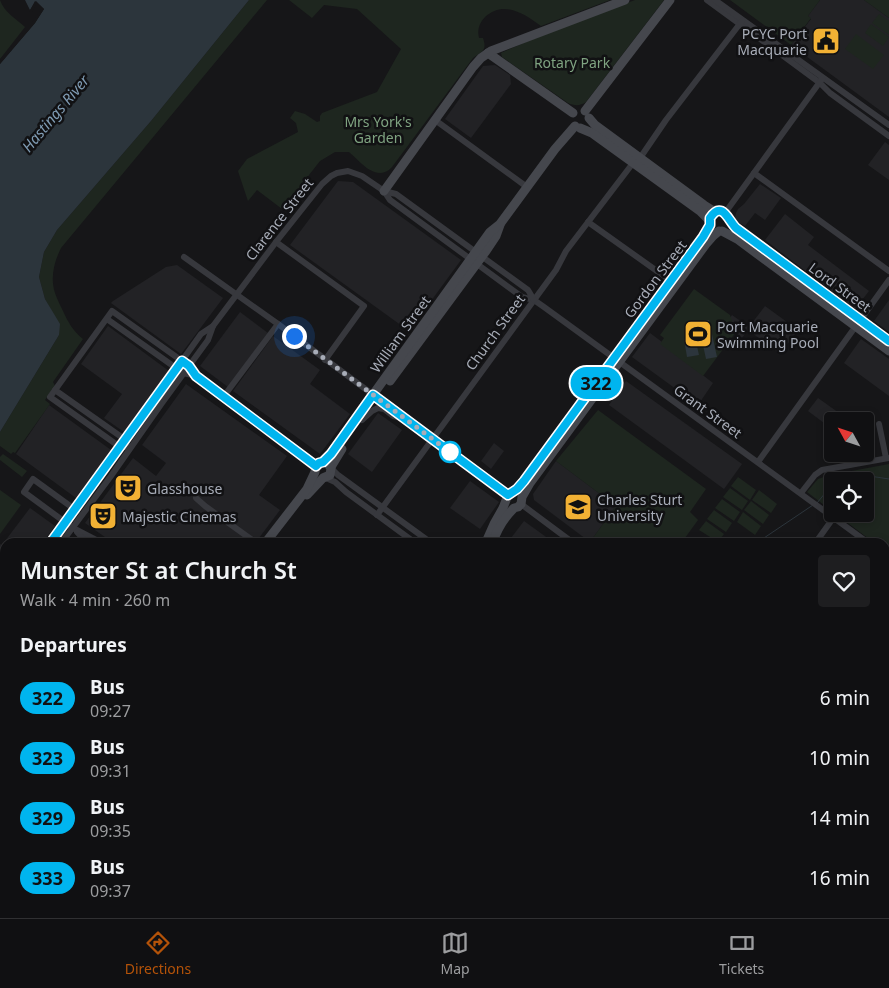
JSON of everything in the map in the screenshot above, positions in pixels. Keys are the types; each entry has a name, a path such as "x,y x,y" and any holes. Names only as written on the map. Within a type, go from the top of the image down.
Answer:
{"street":[{"path":"587,115 580,110 576,110 571,115 571,121 577,127 587,124 587,115 670,0"},
{"path":"707,0 719,3 741,22 821,81 830,93 889,136"},
{"path":"384,190 473,67 488,53 621,1"},
{"name":"Church Street","path":"377,515 556,270 566,251 741,22"},
{"path":"488,53 573,113"},
{"path":"821,81 835,85 889,125"},
{"path":"724,214 821,81"},
{"path":"852,109 858,102"},
{"name":"Lord Street","path":"587,115 595,125 636,161 697,209 709,223"},
{"path":"435,120 527,187"},
{"name":"Lord Street","path":"577,127 592,133 704,205 724,214 736,228 858,323 889,351"},
{"name":"William Street","path":"269,538 476,258 496,236 500,224 555,149 577,127"},
{"name":"Clarence Street","path":"56,538 201,334 212,326 322,184 337,173 348,171 359,174 384,190"},
{"path":"754,173 889,271"},
{"name":"Grant Street","path":"384,190 396,194 476,258 528,290 534,300 824,510"},
{"path":"713,213 724,214 728,224 727,227 721,231 714,230 709,223 713,213"},
{"path":"588,222 671,281"},
{"name":"Gordon Street","path":"495,538 507,515 519,503 530,483 703,237 709,223"},
{"name":"Lord Street","path":"721,231 737,238 858,323 889,341"},
{"name":"Gordon Street","path":"488,538 509,496 524,481 706,244 721,231"},
{"path":"276,242 364,306 325,360"},
{"path":"184,257 278,324 509,496 510,506 519,503"},
{"path":"758,462 889,280"},
{"path":"130,448 120,447 50,397 112,311 189,366 196,376 424,538"},
{"path":"107,319 183,374 196,376"},
{"path":"224,396 278,324"},
{"name":"Clarence Street","path":"65,538 208,340 212,326"},
{"path":"55,390 125,440 130,448"},
{"name":"William Street","path":"323,467 335,458 362,420 375,397"},
{"path":"362,420 375,409 381,408 393,416 407,420"},
{"path":"801,493 815,475 822,470 887,458 879,424"},
{"path":"323,467 318,477 335,482 409,538"},
{"path":"276,538 310,492 325,478"},
{"path":"82,515 34,479 24,492 66,522 82,538"},
{"path":"509,496 519,492 519,503"},
{"path":"84,497 92,502"},
{"path":"196,498 251,538"},
{"path":"519,503 567,538"},
{"path":"819,538 830,522"},
{"name":"Grant Street","path":"841,522 863,538"},
{"path":"73,528 92,538"}],"shaded area":[{"path":"820,0 864,0 889,18 889,117 791,45 811,19 808,16"},
{"path":"495,65 510,75 511,84 471,138 445,119 483,66"},
{"path":"885,142 889,145 889,180 868,165"},
{"path":"338,181 353,182 461,260 409,331 290,245"},
{"path":"760,184 781,198 765,220 755,213 745,226 736,221 736,213"},
{"path":"785,214 814,237 808,245 869,291 855,309 765,240"},
{"path":"177,265 223,298 181,354 111,303 166,267"},
{"path":"889,300 889,332 874,321"},
{"path":"765,306 798,330 780,354 748,330 742,338 725,325 732,315 749,327"},
{"path":"240,312 268,333 228,387 200,366"},
{"path":"108,326 169,371 124,432 104,418 122,394 81,364"},
{"path":"650,333 713,383 698,405 632,357"},
{"path":"273,336 320,370 310,384 350,414 320,454 233,391"},
{"path":"861,339 889,359 889,396 844,363"},
{"path":"626,381 742,464 724,489 609,405"},
{"path":"186,384 287,456 259,495 280,510 259,538 106,538 85,523 133,458 156,476 166,463 142,445"},
{"path":"818,398 838,412 824,412 824,423 808,411"},
{"path":"49,405 111,450 76,498 16,454"},
{"path":"378,413 402,430 372,472 348,454"},
{"path":"494,443 504,451 491,469 481,461"},
{"path":"556,461 616,506 593,538 585,538 534,500 533,494"},
{"path":"470,481 499,502 480,529 450,508"},
{"path":"30,508 55,526 46,538 7,538"},
{"path":"524,521 547,538 511,538"}],"green space":[{"path":"0,0 7,12 25,27 0,59"},
{"path":"249,0 267,0 61,248 54,270 53,282 55,293 69,323 83,339 53,382 55,386 45,400 50,404 15,453 11,454 0,446 0,432 59,335 39,277 44,252 57,230 151,121"},
{"name":"Mrs York's Garden","path":"289,0 610,0 541,26 513,10 499,9 492,12 483,19 479,27 479,38 483,38 485,45 483,50 473,58 388,171 375,172 366,167 349,152 335,152 320,161 286,212 257,190 248,201 238,171 247,159 298,132 296,123 290,118 295,111 305,114 317,122 320,121 322,113 377,92 401,49 357,9 324,5 312,18"},
{"name":"Rotary Park","path":"635,0 664,0 586,102 582,104 568,103 502,57 501,53 547,33"},
{"path":"730,0 820,0 808,16 811,18 791,45"},
{"path":"864,0 889,0 889,18"},
{"path":"879,14 889,21 889,35 872,23"},
{"path":"871,24 889,37 883,46 865,33"},
{"path":"856,34 884,55 873,69 845,49"},
{"name":"Port Macquarie Swimming Pool","path":"694,289 730,315 736,332 703,376 660,344 664,338 660,335"},
{"path":"598,410 706,489 690,512 698,520 685,538 593,538 616,506 556,461"},
{"path":"3,454 27,471 22,477 0,460"},
{"path":"889,464 889,538 868,538 847,522 874,522 874,472 846,472"},
{"path":"738,477 756,490 750,500 731,486"},
{"path":"824,477 824,505 807,492 818,479"},
{"path":"730,488 748,501 742,510 723,497"},
{"path":"0,490 21,505 0,534"},
{"path":"759,490 777,504 771,513 752,500"},
{"path":"722,499 740,512 734,521 715,508"},
{"path":"751,501 769,515 763,524 744,510"},
{"path":"714,510 732,523 726,532 707,519"},
{"path":"743,512 761,526 755,535 737,522"},
{"path":"706,521 724,534 721,538 712,538 699,530"}],"water":[{"name":"Hastings River","path":"25,0 249,0 151,121 57,230 44,252 39,277 45,299 60,324 59,335 0,432 0,64 35,23 44,9 36,1 30,10"},
{"path":"709,320 717,357 706,359 698,322"},
{"path":"695,337 699,355 687,357 684,339"}],"pier":[{"path":"35,1 44,9 35,23 0,64 0,60 41,9 36,5 32,12 29,12"}],"waterway":[{"path":"874,477 889,479"},
{"path":"817,503 824,494"},
{"path":"764,538 813,505"}],"bus line":[{"name":"322","path":"54,538 182,361 189,366 196,376 316,466 331,454 373,395 508,495 524,481 703,237 710,225 709,220 715,212 725,213 736,228 889,341"}],"place":[{"name":"PCYC Port Macquarie","path":"826,41"},
{"name":"Port Macquarie Swimming Pool","path":"698,334"},
{"name":"Glasshouse","path":"128,488"},
{"name":"Charles Sturt University","path":"578,507"},
{"name":"Majestic Cinemas","path":"103,516"}],"route":[{"path":"294,336 450,452"}]}
